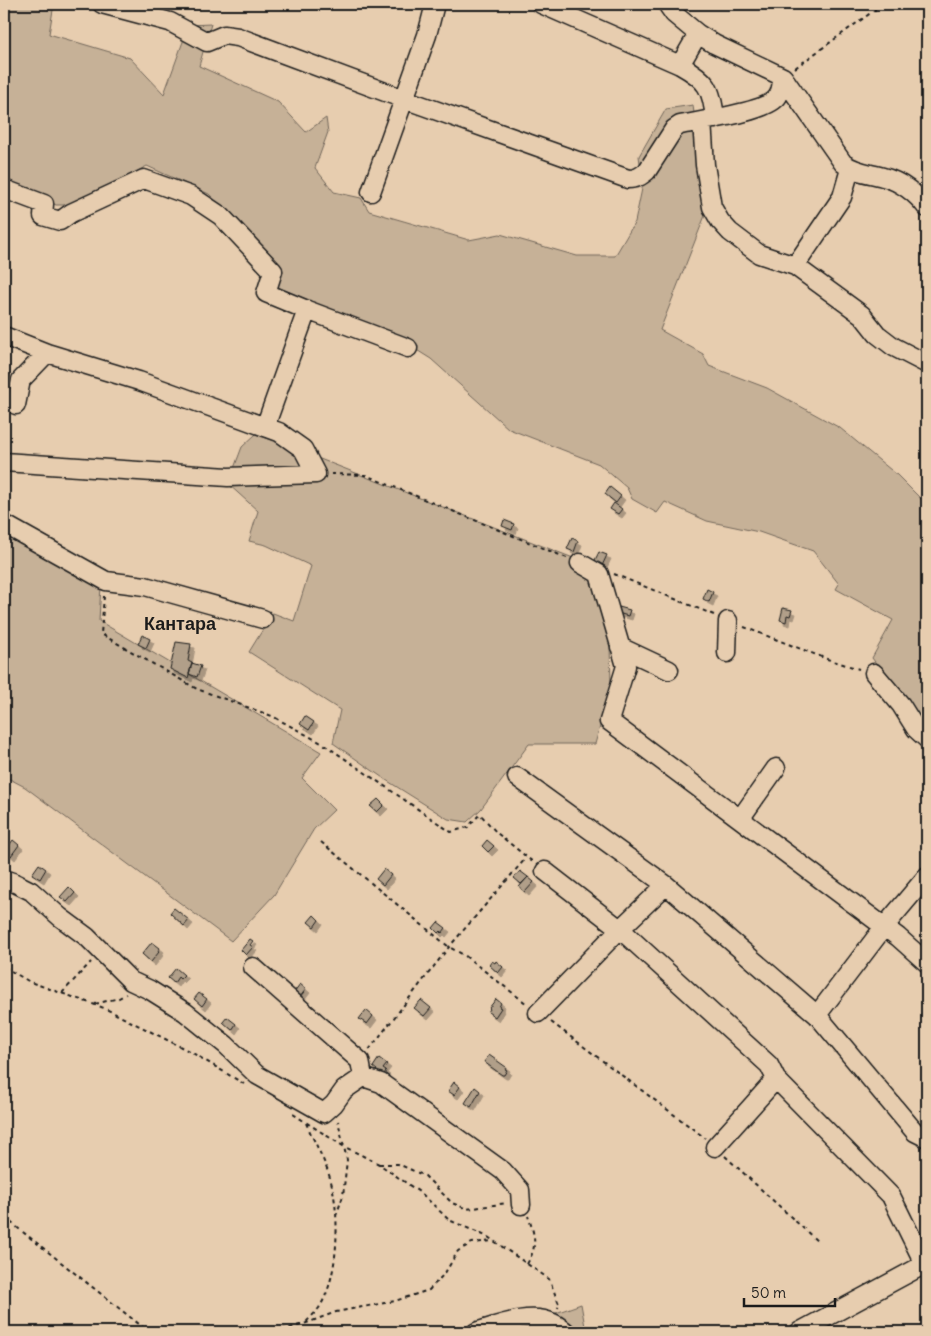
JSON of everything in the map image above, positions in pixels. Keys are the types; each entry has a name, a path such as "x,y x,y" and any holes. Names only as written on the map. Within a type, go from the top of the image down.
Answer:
{"street":[{"path":"102,4 170,22 207,42 224,35 238,37 628,179 641,176 647,171 674,128 680,125 738,114 771,102 778,96 783,76"},
{"path":"371,192 427,35 435,4"},
{"path":"541,4 680,64 697,74 706,83 713,104 708,120 705,165 712,207 720,220 730,232 759,254 795,266 862,315 877,334 894,347 927,364"},
{"path":"667,4 674,14 698,34 714,44 783,76 843,163 850,168 886,178 914,193 927,208"},
{"path":"680,64 698,34"},
{"path":"795,266 842,197 850,168"},
{"path":"4,189 44,204 43,216 60,221 71,212 144,179 190,196 221,216 273,272 266,292 307,310 408,348"},
{"path":"265,427 307,310"},
{"path":"4,336 47,353 138,381 279,432 303,449 316,474 228,477 4,462"},
{"path":"16,405 21,380 47,353"},
{"path":"4,524 106,581 144,586 264,619"},
{"path":"580,563 599,574 626,666 609,721 884,927 927,963"},
{"path":"727,653 728,621"},
{"path":"620,647 669,670"},
{"path":"874,674 896,699 916,729 927,739"},
{"path":"740,819 776,768"},
{"path":"517,777 666,885 816,1016 915,1132 927,1138"},
{"path":"545,871 620,929 769,1065 776,1079 891,1196 926,1264 799,1332"},
{"path":"816,1016 884,927 927,876"},
{"path":"4,879 31,891 60,917 87,937 131,981 150,990 185,1012 226,1045 257,1076 324,1113 334,1104 361,1069"},
{"path":"538,1013 666,885"},
{"path":"253,968 361,1069 503,1171 520,1190 521,1205"},
{"path":"715,1147 776,1079"},
{"path":"476,1332 518,1321 539,1319 560,1328"}],"path":[{"path":"783,76 883,4"},
{"path":"106,581 101,634 197,689 272,716 325,745 451,832 468,827 480,814 497,833 545,871"},
{"path":"321,842 449,947 464,956 715,1147 817,1241"},
{"path":"361,1069 449,947 526,857"},
{"path":"4,967 30,982 104,1008 191,1052 248,1086"},
{"path":"334,1104 347,1160 343,1196 335,1218"},
{"path":"289,1111 344,1146 380,1164 422,1194 449,1220 488,1237 548,1279 559,1304 560,1328"},
{"path":"304,1324 319,1307 332,1277 337,1238 334,1203 328,1173 306,1123"},
{"path":"380,1164 398,1164 425,1176 452,1203 467,1209 516,1201 525,1208 535,1237 534,1252 527,1264"},
{"path":"4,1217 149,1332"},
{"path":"274,1332 304,1324 336,1312 395,1301 428,1290 445,1273 458,1251 472,1243 494,1241"}],"shaded area":[{"path":"4,4 54,4 49,34 130,58 164,94 189,25 211,24 199,66 278,102 306,132 326,118 328,132 315,168 334,192 361,198 369,211 469,240 500,234 577,256 615,256 635,222 643,184 639,156 666,109 693,105 706,213 660,330 703,354 709,366 767,388 840,428 897,475 927,505 927,729 872,658 893,620 836,589 839,584 813,551 759,532 707,521 665,502 657,513 632,499 627,488 599,464 509,429 431,359 396,337 275,286 281,265 209,194 147,166 72,205 56,205 4,179"},
{"path":"256,434 586,563 610,645 611,687 595,744 529,744 481,809 467,822 448,819 386,780 333,743 340,710 249,652 273,613 294,621 311,566 266,545 249,541 258,511 228,484 242,447"},
{"path":"4,529 101,585 99,621 321,752 302,778 334,810 314,829 274,895 231,941 25,787 4,776"},
{"path":"581,1304 586,1332 476,1332 539,1319"}],"building":[{"path":"610,487 621,496 616,503 605,494"},
{"path":"614,503 622,509 618,514 610,509"},
{"path":"504,520 514,524 512,530 502,526"},
{"path":"572,538 578,541 574,552 567,549"},
{"path":"599,552 607,555 601,568 593,564"},
{"path":"707,589 713,592 709,602 703,599"},
{"path":"619,607 630,610 628,616 618,613"},
{"path":"783,608 792,610 790,616 787,615 786,622 780,620"},
{"path":"142,635 150,639 146,648 138,644"},
{"path":"176,642 191,644 188,661 192,663 188,678 170,669"},
{"path":"192,663 201,666 197,677 189,674"},
{"path":"305,716 314,722 309,730 300,724"},
{"path":"378,799 384,805 377,812 370,806"},
{"path":"13,840 19,845 11,856 5,851"},
{"path":"487,840 494,846 488,852 482,846"},
{"path":"39,864 46,869 40,879 32,874"},
{"path":"384,869 391,875 383,885 376,879"},
{"path":"520,871 528,877 521,884 514,878"},
{"path":"528,877 534,882 525,892 519,887"},
{"path":"69,887 75,893 67,902 60,897"},
{"path":"174,908 189,920 184,926 170,913"},
{"path":"314,915 319,920 314,927 308,922"},
{"path":"438,922 446,928 442,933 440,931 438,933 433,928"},
{"path":"250,939 253,941 250,945 253,947 246,955 241,950"},
{"path":"152,942 160,948 151,962 142,954"},
{"path":"492,961 495,963 496,961 503,967 498,973 489,965"},
{"path":"176,968 184,975 180,979 178,977 174,983 168,978"},
{"path":"300,984 306,989 300,997 294,992"},
{"path":"199,993 207,999 202,1006 194,999"},
{"path":"496,999 501,1003 499,1007 501,1008 495,1017 488,1012"},
{"path":"421,1000 431,1008 424,1016 414,1008"},
{"path":"366,1010 373,1016 367,1024 359,1019"},
{"path":"227,1017 236,1024 232,1030 223,1022"},
{"path":"489,1055 506,1067 505,1069 507,1070 504,1075 484,1062"},
{"path":"379,1058 387,1064 383,1069 386,1071 383,1076 373,1067"},
{"path":"454,1082 460,1087 454,1095 448,1091"},
{"path":"475,1087 480,1091 471,1107 465,1103"}],"district":[{"name":"Кантара","path":"180,623"}]}
